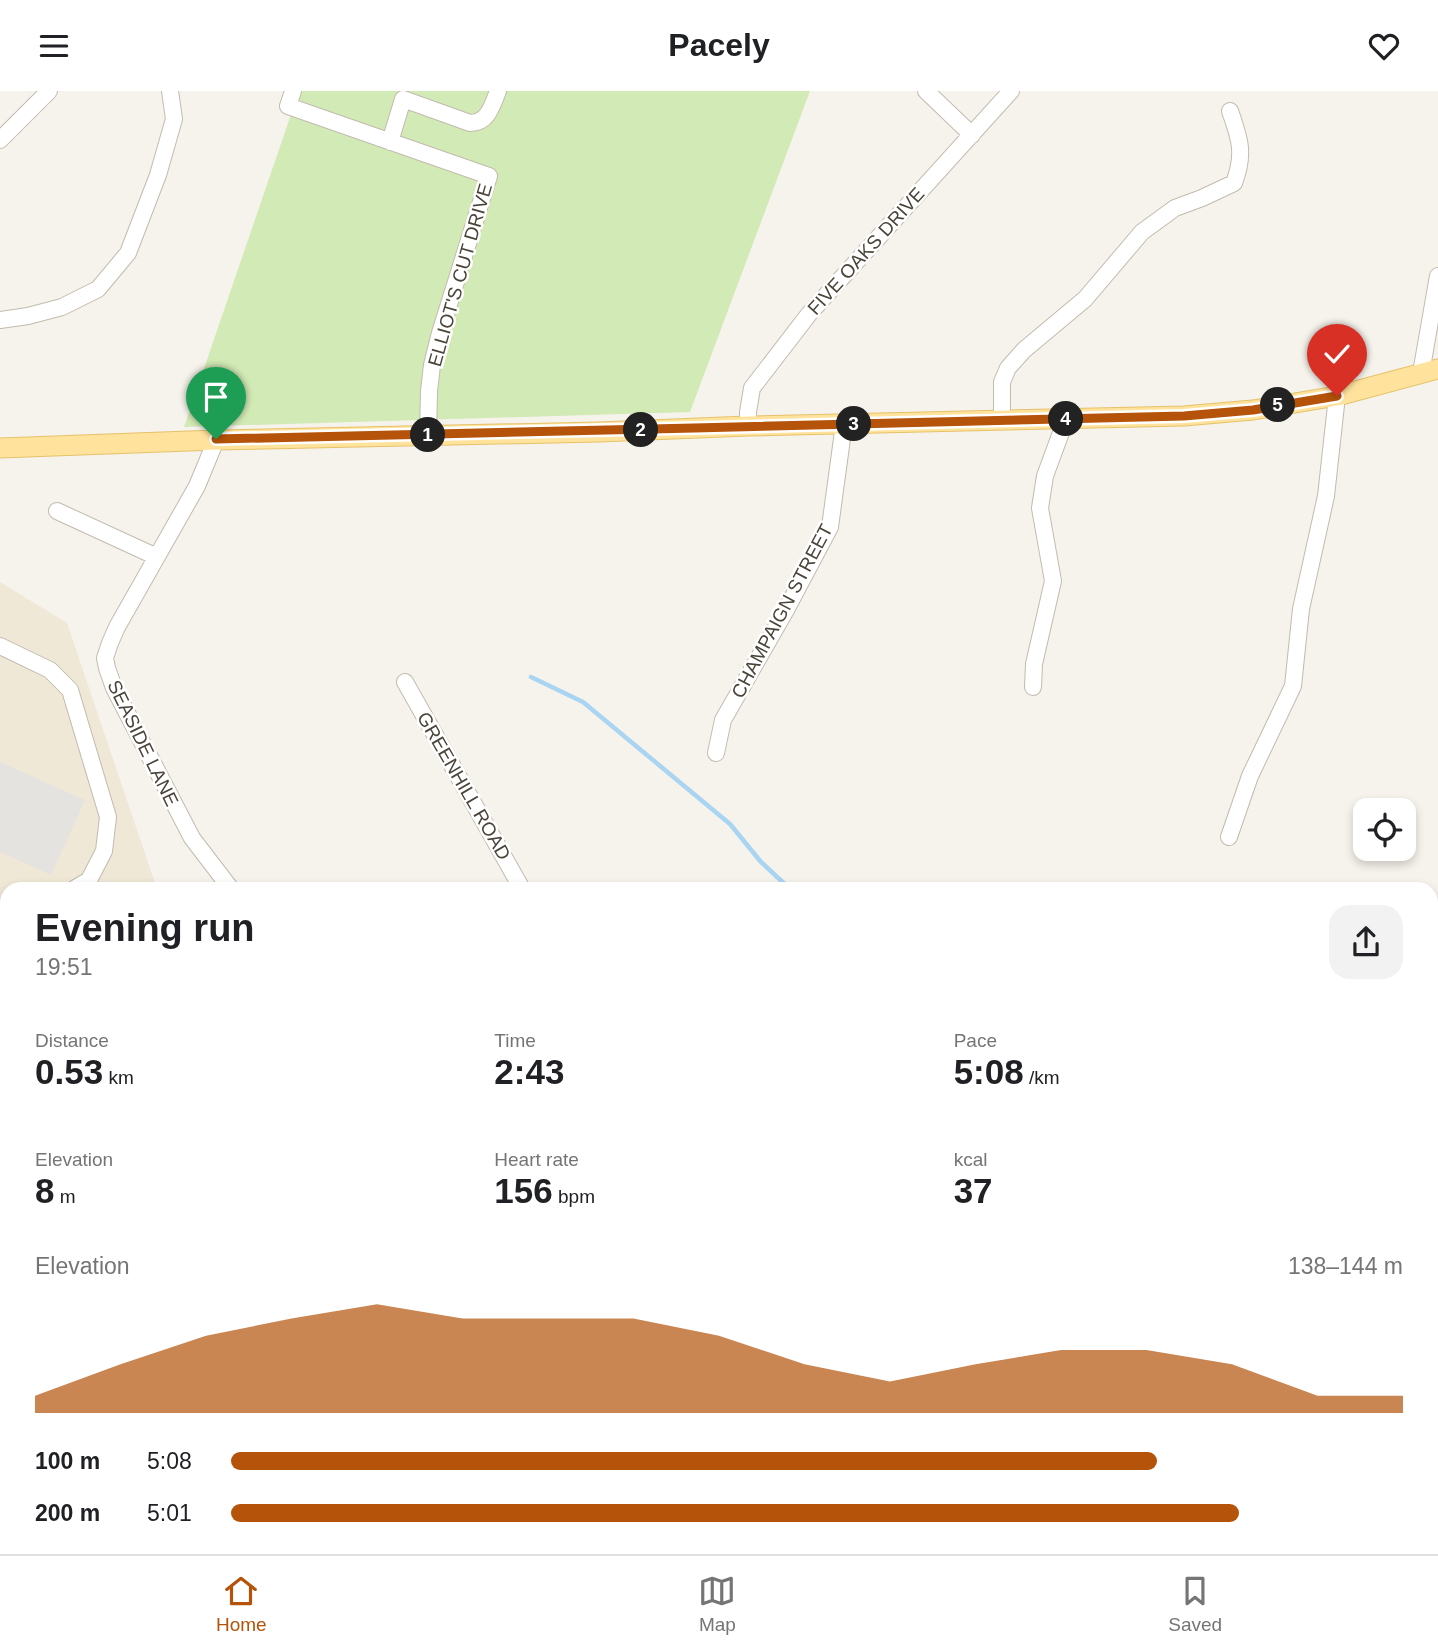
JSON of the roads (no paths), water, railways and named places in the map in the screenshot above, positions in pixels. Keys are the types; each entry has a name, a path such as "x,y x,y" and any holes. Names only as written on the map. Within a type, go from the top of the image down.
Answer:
{"main road":[{"path":"0,448 216,439 599,432 1193,415 1253,410 1337,396 1429,371"}],"street":[{"path":"0,140 49,91"},
{"path":"0,320 62,307 98,289 128,253 158,175 174,119 170,91"},
{"name":"ELLIOT'S CUT DRIVE","path":"293,91 288,106 489,176 432,365 428,435"},
{"path":"390,142 404,99 470,123 479,123 486,117 498,91"},
{"path":"926,91 972,135"},
{"name":"FIVE OAKS DRIVE","path":"748,426 752,388 809,314 1011,91"},
{"path":"1002,420 1002,382 1008,367 1024,350 1085,299 1142,232 1175,208 1234,183 1240,168 1240,139 1230,111"},
{"path":"1429,371 1438,277"},
{"path":"1229,837 1250,776 1293,686 1301,609 1326,496 1337,396"},
{"path":"1033,687 1034,664 1053,581 1040,508 1045,476 1066,419"},
{"name":"CHAMPAIGN STREET","path":"716,753 723,720 831,527 844,424"},
{"name":"SEASIDE LANE","path":"216,439 197,486 117,627 105,658 126,713 187,830 226,882"},
{"path":"57,511 157,557"},
{"path":"0,646 50,670 70,690 108,817 104,851 95,882"},
{"name":"GREENHILL ROAD","path":"405,682 518,882"}],"waterway":[{"path":"531,677 583,702 730,824 761,862 782,882"}]}
